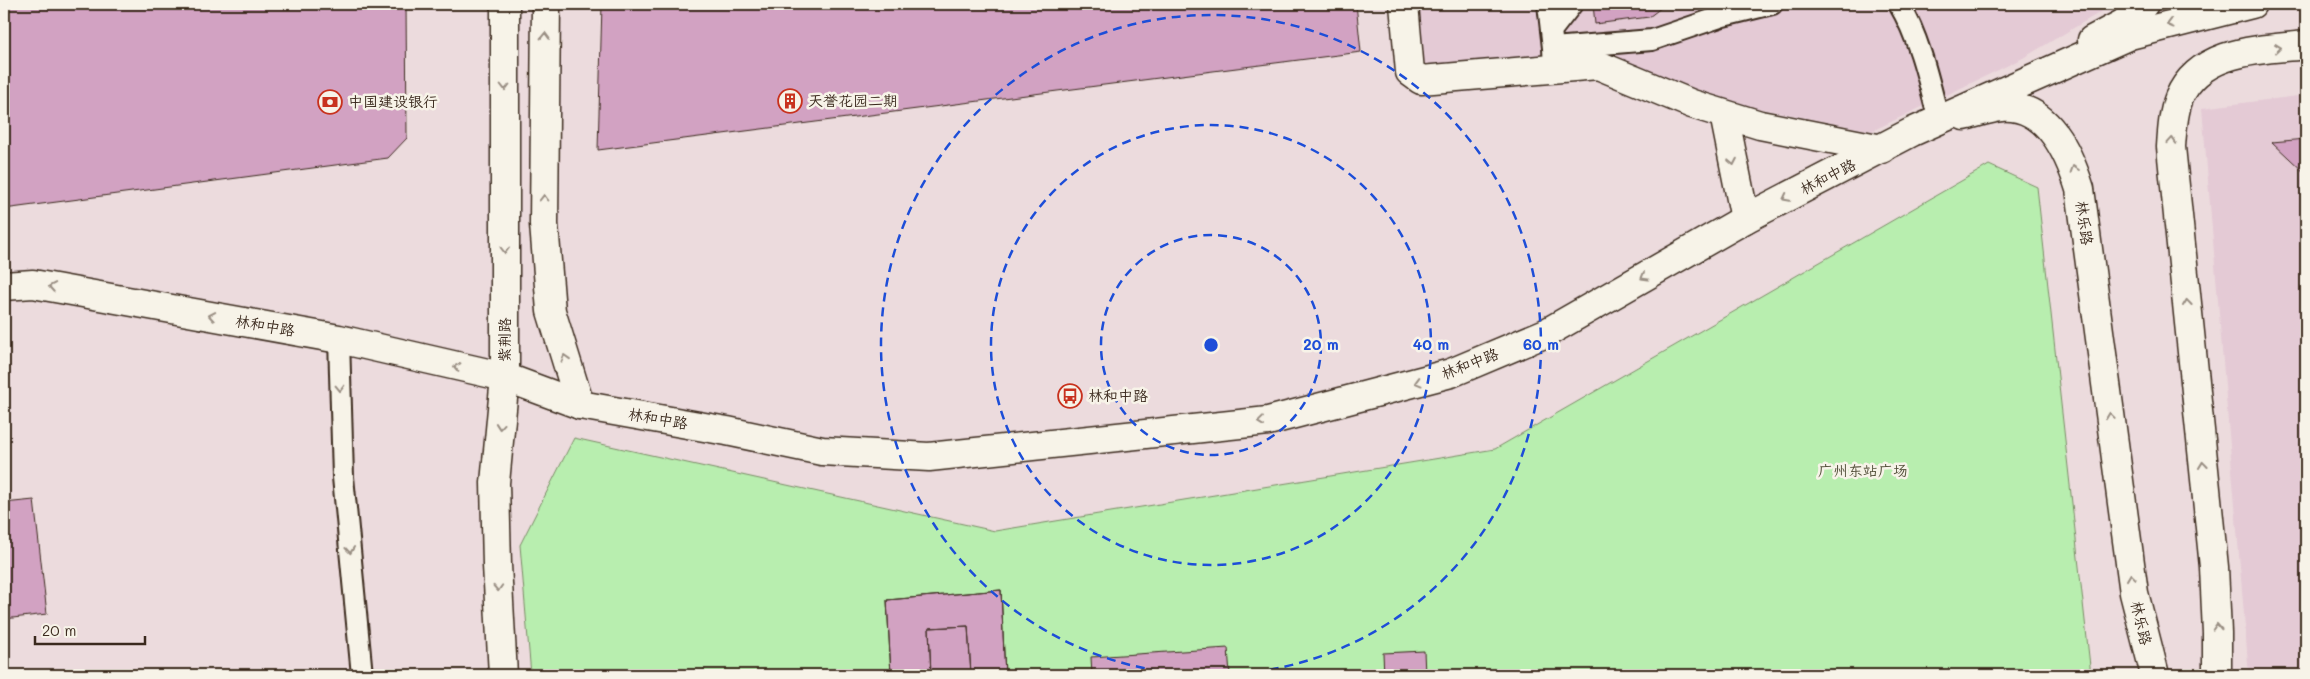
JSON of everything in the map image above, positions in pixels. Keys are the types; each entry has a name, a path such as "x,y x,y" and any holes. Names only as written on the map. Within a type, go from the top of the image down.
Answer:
{"main road":[{"name":"紫荆路","path":"503,675 497,565 496,483 505,378 506,4"},
{"path":"546,4 544,224 551,311 580,405"},
{"path":"1404,4 1410,72 1420,80 1553,49 1598,65 1692,104 1760,125 1882,149"},
{"path":"1939,121 2124,23 2144,4"},
{"name":"林和中路","path":"4,286 33,284 339,339 505,378 580,405 727,431 822,451 929,457 1268,421 1451,373 1546,333 1745,219 1912,132 2130,35 2252,4"},
{"path":"2217,675 2214,568 2171,147 2173,120 2179,98 2191,78 2205,66 2223,58 2251,52 2306,45"},
{"name":"林乐路","path":"1939,121 2003,107 2022,110 2038,118 2056,134 2071,160 2080,189 2134,593 2155,675"},
{"path":"1724,114 1745,219"}],"lane":[{"path":"1548,4 1553,49"},
{"path":"1553,49 1572,4"},
{"path":"1553,49 1652,40 1724,16 1772,4"},
{"path":"1899,4 1905,14 1926,70 1939,121"},
{"path":"339,339 343,477 362,675"}],"shaded area":[{"path":"1415,4 2114,4 2023,58 1872,131 1702,97 1587,52 1421,71"},
{"path":"2306,95 2306,675 2249,675 2202,108"}],"green space":[{"name":"广州东站广场","path":"1989,165 2037,187 2091,675 531,675 520,545 574,438 995,531 1495,449"}],"building":[{"path":"4,4 406,4 407,138 388,158 4,209"},
{"name":"天誉花园二期","path":"602,4 1356,4 1361,52 598,150"},
{"path":"1593,4 1666,4 1649,17 1595,24"},
{"path":"2306,139 2306,174 2272,142"},
{"path":"34,500 47,614 4,619 4,503"},
{"path":"1001,590 1005,675 971,675 968,626 929,628 931,675 891,675 887,600"},
{"path":"1001,590 1005,675 891,675 887,600"},
{"path":"968,626 971,675 931,675 929,628"},
{"path":"1228,648 1230,675 1092,675 1091,657"},
{"path":"1424,651 1425,675 1384,675 1383,653"}],"place":[{"name":"天誉花园二期","path":"790,101"},
{"name":"中国建设银行","path":"330,102"},
{"name":"林和中路","path":"1070,396"}]}
